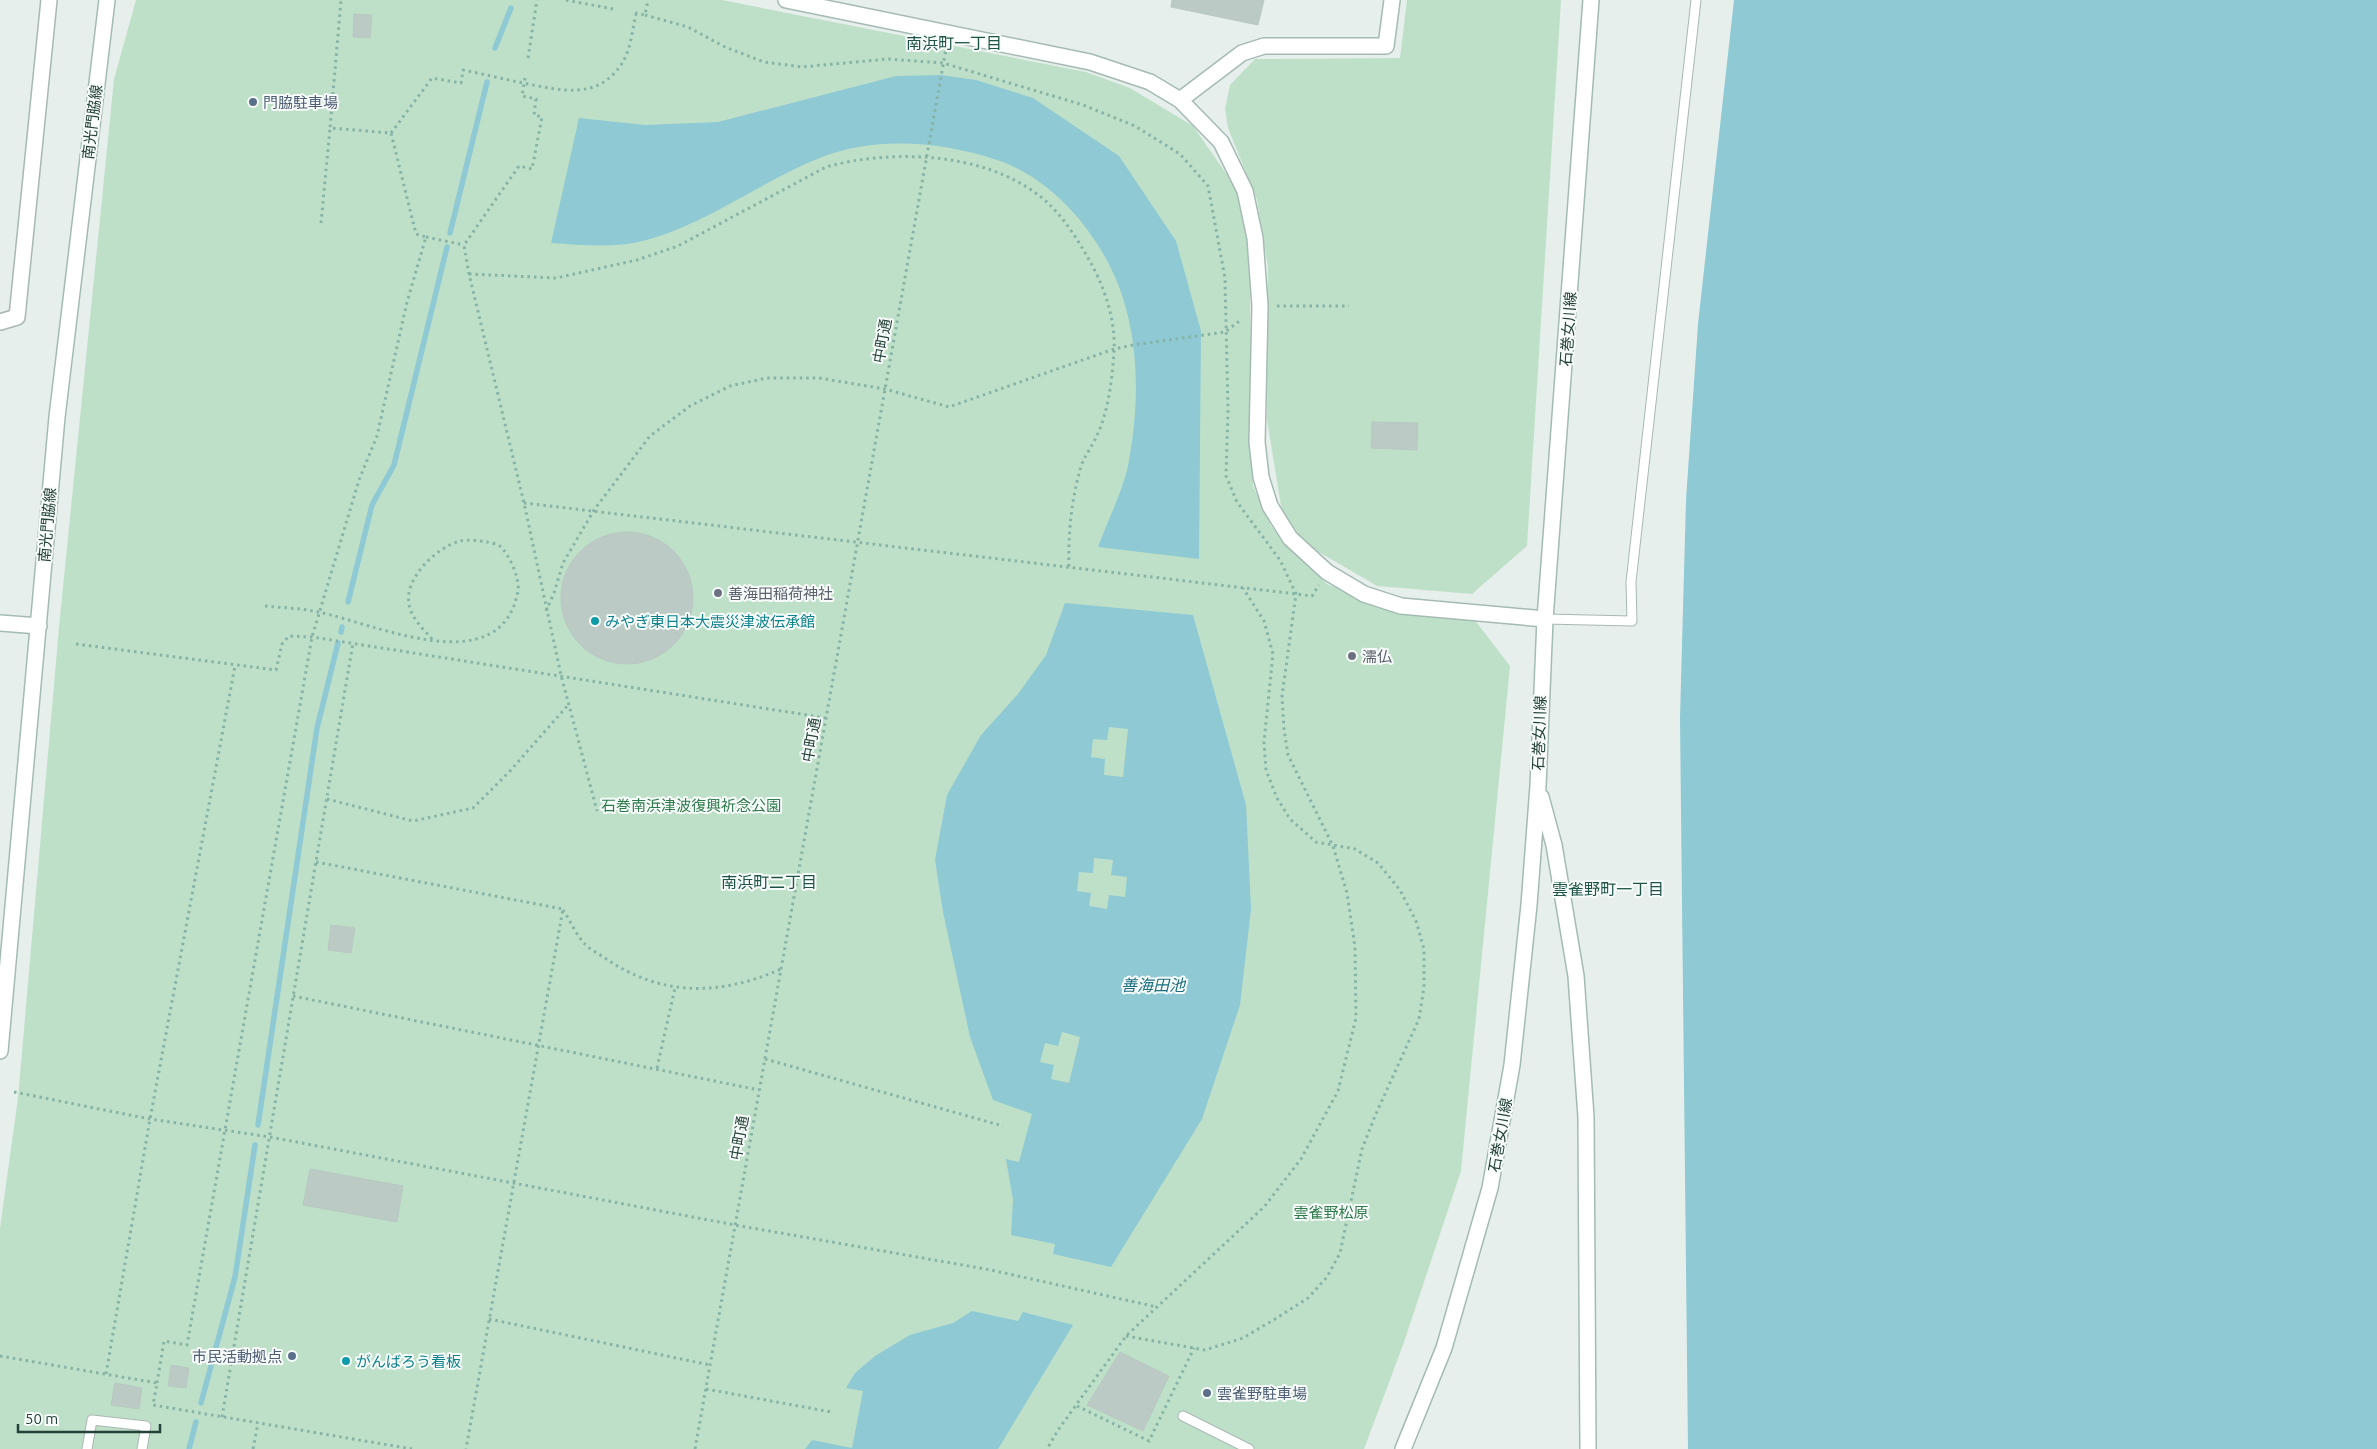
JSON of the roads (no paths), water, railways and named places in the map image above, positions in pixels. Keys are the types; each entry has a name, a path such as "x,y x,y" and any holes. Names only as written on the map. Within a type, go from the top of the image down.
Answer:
{"street":[{"path":"0,322 17,317 49,0"},
{"name":"南光門脇線","path":"0,1042 57,417 107,0"},
{"path":"786,0 949,35 1090,62 1150,82 1180,100 1221,142 1245,191 1255,238 1260,306 1257,442 1261,477 1270,506 1290,538 1327,572 1364,594 1401,606 1545,619"},
{"path":"1180,100 1242,53 1264,46 1386,46 1392,0"},
{"name":"石巻女川線","path":"1403,1449 1444,1348 1490,1188 1512,1065 1529,905 1538,786 1545,619 1591,0"},
{"path":"0,623 39,626"},
{"path":"1538,786 1554,845 1576,976 1586,1116 1588,1449"}],"lane":[{"path":"1545,619 1632,621 1631,582 1696,0"},
{"path":"1183,1416 1249,1449"},
{"path":"87,1449 92,1420 146,1426 142,1449"}],"water":[{"path":"1734,0 2377,0 2377,1449 1688,1449 1680,718 1686,500 1698,324"},
{"path":"941,75 976,80 1033,98 1119,156 1176,241 1201,331 1199,559 1098,547 1123,483 1132,442 1136,393 1133,343 1129,319 1113,272 1092,236 1059,198 1033,177 1018,169 981,155 936,146 890,144 866,146 844,150 799,167 709,215 662,235 638,242 616,245 595,246 551,243 579,118 645,125 718,122 896,76"},
{"name":"善海田池","path":"1065,603 1193,615 1246,805 1251,909 1240,1005 1202,1119 1111,1267 1053,1254 1055,1244 1011,1235 1013,1200 1006,1159 1019,1162 1032,1114 993,1100 970,1037 943,912 935,860 947,795 981,735 1018,694 1046,655","holes":["1109,727 1128,729 1123,777 1104,775 1105,759 1091,757 1093,739 1107,740","1094,858 1113,860 1111,875 1127,877 1125,897 1109,895 1107,909 1089,906 1091,893 1077,891 1079,872 1093,873","1062,1032 1080,1037 1069,1083 1051,1079 1054,1065 1040,1062 1045,1043 1058,1046"]},
{"path":"972,1311 1018,1321 1023,1312 1073,1325 998,1449 805,1449 812,1440 852,1448 863,1391 846,1388 855,1373 875,1356 910,1335 953,1323"}],"waterway":[{"path":"495,48 511,8"},
{"path":"450,233 487,82"},
{"path":"348,602 372,505 394,465 447,247"},
{"path":"341,632 342,627"},
{"path":"258,1125 317,728 338,643"},
{"path":"201,1403 235,1277 255,1145"},
{"path":"189,1449 196,1422"}],"place":[{"name":"門脇駐車場","path":"253,102"},
{"name":"善海田稲荷神社","path":"718,593"},
{"name":"みやぎ東日本大震災津波伝承館","path":"595,621"},
{"name":"濡仏","path":"1352,656"},
{"name":"市民活動拠点","path":"292,1356"},
{"name":"がんばろう看板","path":"346,1361"},
{"name":"雲雀野駐車場","path":"1207,1393"}],"district":[{"name":"南浜町一丁目","path":"954,43"},
{"name":"南浜町二丁目","path":"769,882"},
{"name":"雲雀野町一丁目","path":"1608,889"}],"park label":[{"name":"石巻南浜津波復興祈念公園","path":"691,805"},
{"name":"雲雀野松原","path":"1331,1212"}]}
